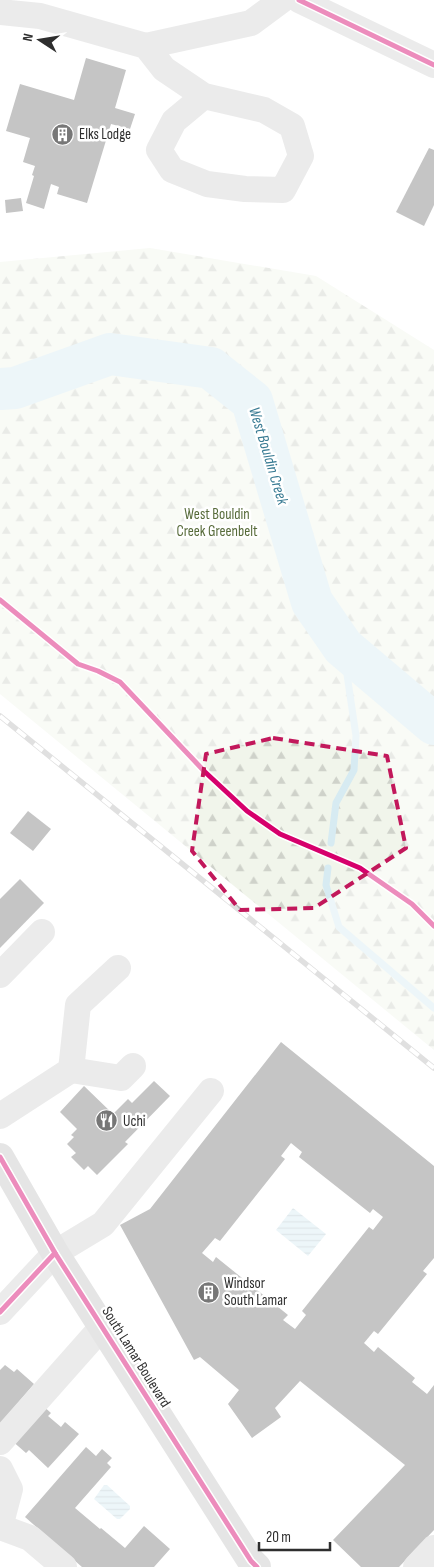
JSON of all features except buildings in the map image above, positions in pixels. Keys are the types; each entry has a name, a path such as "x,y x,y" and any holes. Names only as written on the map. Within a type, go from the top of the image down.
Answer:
{"main road":[{"name":"South Lamar Boulevard","path":"0,1157 55,1253 251,1561 257,1567"}],"street":[{"path":"0,12 40,16 146,46 251,23 282,0"},
{"path":"299,0 434,65"},
{"path":"146,46 164,69 204,96 264,110 292,126 302,156 284,190 245,189 206,184 172,170 160,150 174,121 204,96"},
{"path":"0,975 42,932"},
{"path":"70,1070 78,1005 118,968"},
{"path":"0,1116 70,1070 121,1078 133,1066"},
{"path":"0,1312 55,1253 103,1224 211,1091"},
{"path":"0,1442 102,1327"},
{"path":"0,1468 10,1489 0,1527 30,1538 64,1567"},
{"path":"416,1567 434,1548"}],"highlighted area":[{"path":"273,738 387,756 406,848 314,908 240,910 192,851 206,754"}],"green space":[{"name":"West Bouldin Creek Greenbelt","path":"150,248 316,276 434,350 434,1050 0,694 0,262"}],"shaded area":[{"path":"293,1208 326,1234 308,1256 276,1230"},
{"path":"104,1485 107,1485 130,1506 130,1509 120,1519 117,1519 94,1499"}],"waterway":[{"name":"West Bouldin Creek","path":"0,389 15,388 110,354 211,368 252,401 312,602 343,647 434,724"},
{"path":"331,843 336,803 354,770 356,736 343,647"},
{"path":"328,868 326,885 339,927 434,1008"}],"railway":[{"path":"0,716 434,1068"}],"cycle path":[{"path":"299,0 434,65"},
{"path":"0,600 78,664 120,682 205,772 247,811 280,834 360,868 412,904 434,926"},
{"path":"0,1157 55,1253 251,1561 257,1567"},
{"path":"0,1312 55,1253"}],"place":[{"name":"Elks Lodge","path":"63,134"},
{"name":"Uchi","path":"107,1121"},
{"name":"Windsor South Lamar","path":"208,1292"}]}
